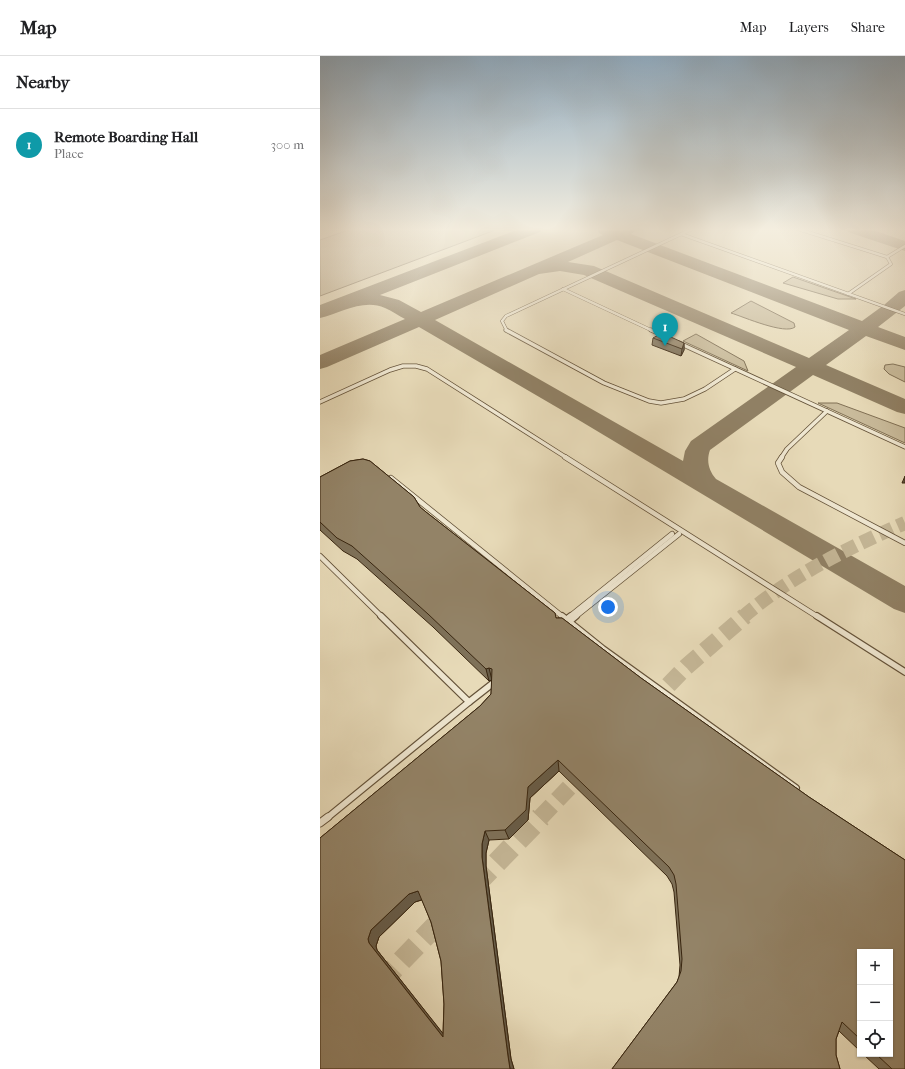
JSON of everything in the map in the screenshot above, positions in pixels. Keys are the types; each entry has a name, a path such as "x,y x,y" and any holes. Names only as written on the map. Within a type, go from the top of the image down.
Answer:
{"lane":[{"path":"590,276 506,316 502,321 506,330 604,383 617,386 648,401 661,404 686,400 735,369"},
{"path":"799,276 905,314"},
{"path":"848,294 873,276"},
{"path":"563,289 670,339"},
{"path":"678,342 905,447"},
{"path":"320,402 390,370 403,366 416,366 426,369 905,672"},
{"path":"827,411 787,449 778,463 782,472 799,487 905,543"},
{"path":"387,476 603,649 802,792"},
{"path":"565,625 568,620 672,534"},
{"path":"568,620 679,534"},
{"path":"320,556 468,702"},
{"path":"320,823 492,684"}],"shaded area":[{"path":"320,276 372,276 320,296"},
{"path":"793,277 856,299 838,299 783,283"},
{"path":"751,301 794,323 795,327 783,329 731,313"},
{"path":"696,334 744,361 748,371 683,341"},
{"path":"893,364 905,367 905,382 889,374 884,369 885,365"},
{"path":"818,403 837,403 905,428 905,443"}],"building":[{"path":"662,333 684,343 682,349 653,338"},
{"path":"363,459 370,461 414,497 420,507 426,512 555,613 556,618 562,618 641,678 809,797 905,860 905,1069 892,1069 879,1057 893,1057 893,949 857,949 857,1036 842,1022 836,1039 836,1055 840,1069 612,1069 677,982 681,971 682,959 676,884 674,875 669,867 558,760 528,787 526,810 505,830 485,831 482,844 482,857 510,1069 320,1069 320,838 480,706 491,694 492,669 486,669 428,614 352,546 337,538 320,522 320,477 350,461","holes":["418,891 431,922 441,961 444,1004 443,1037 369,943 368,939 371,930 409,894"]}],"taxiway":[{"path":"320,312 412,276"},
{"path":"420,320 521,276"},
{"path":"603,276 811,366"},
{"path":"727,276 864,328"},
{"path":"864,328 891,309 905,296"},
{"path":"341,304 373,300 386,302 420,320"},
{"path":"320,363 420,320"},
{"path":"420,320 705,484"},
{"path":"811,366 864,328"},
{"path":"864,328 905,344"},
{"path":"705,484 699,474 696,463 697,451 700,446 811,366"},
{"path":"811,366 905,407"},
{"path":"705,484 905,601"},
{"path":"705,484 709,488"}],"tunnel":[{"path":"743,617 761,602 820,564 862,542 905,523"},
{"path":"651,703 686,667 745,616"},
{"path":"540,818 585,771"},
{"path":"475,885 541,817"},
{"path":"380,983 445,916"}],"place":[{"name":"Remote Boarding Hall","path":"665,346"}]}
